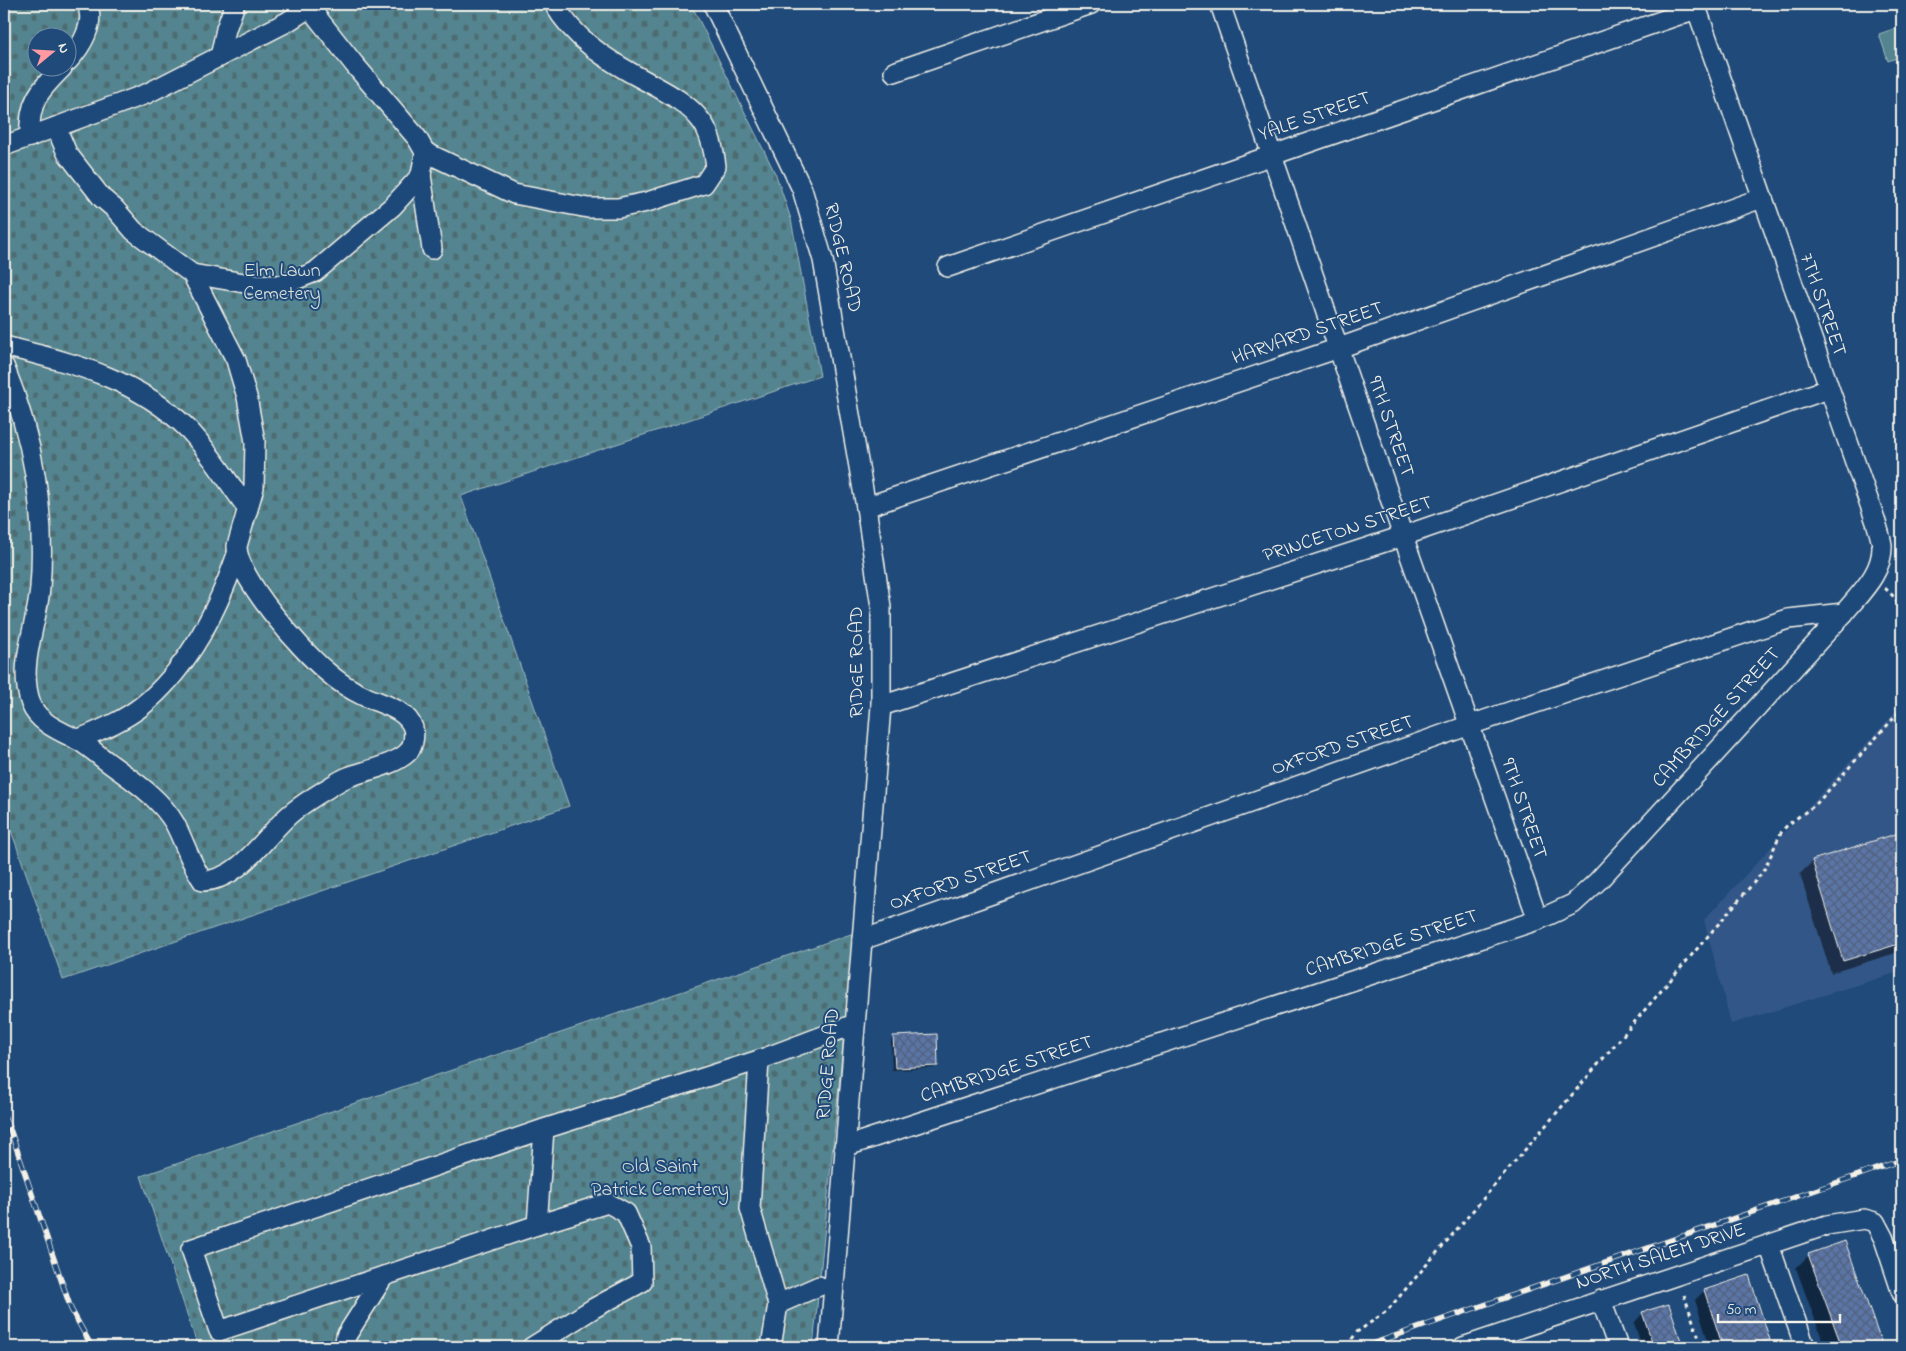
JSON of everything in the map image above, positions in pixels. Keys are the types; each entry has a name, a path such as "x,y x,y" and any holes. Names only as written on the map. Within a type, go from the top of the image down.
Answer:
{"street":[{"path":"78,48 89,28 87,4"},
{"path":"220,57 226,29 235,4"},
{"path":"4,146 146,94 287,22 312,6 354,64 417,138 425,152 514,194 588,208 618,208 647,202 704,184 716,166 713,150 703,123 684,105 626,70 579,37 563,19 554,4"},
{"name":"RIDGE ROAD","path":"713,4 802,189 809,209 823,260 866,507 881,607 881,706 829,1347"},
{"path":"894,72 1090,4"},
{"name":"9TH STREET","path":"1220,4 1270,156 1339,348 1538,920"},
{"name":"YALE STREET","path":"948,267 1695,6"},
{"name":"7TH STREET","path":"1695,6 1882,545 1874,576 1844,613"},
{"path":"30,137 31,108 53,78"},
{"path":"56,127 67,153 102,198 115,209 134,231 192,274 236,360 247,397 255,442 254,487 237,554 211,617 187,656 164,685 142,706 114,724 77,740"},
{"path":"425,152 421,175 432,249"},
{"path":"192,274 256,284 282,285 315,272 393,206 421,175"},
{"name":"HARVARD STREET","path":"866,507 1339,348 1762,198"},
{"path":"4,346 98,371 129,386 159,405 189,430 248,509"},
{"path":"4,366 18,400 31,451 42,537 40,590 36,622 25,663 32,706 46,722 77,740 159,802 175,824 194,868 204,881 219,879 234,871 289,815 312,798 345,778 396,760 408,753 413,743 413,729 409,722 389,705 363,696 326,670 274,615 249,580 237,554"},
{"name":"PRINCETON STREET","path":"881,706 1403,536 1828,389"},
{"name":"OXFORD STREET","path":"862,940 1470,725 1788,619 1844,613"},
{"name":"CAMBRIDGE STREET","path":"844,1147 1538,920 1573,904 1598,881 1844,613"},
{"path":"532,1347 594,1308 642,1282 641,1247 626,1213 608,1203 219,1331 191,1249 544,1129 759,1060 855,1024"},
{"path":"759,1060 750,1208 778,1304 771,1347"},
{"path":"537,1226 544,1129"},
{"name":"NORTH SALEM DRIVE","path":"1464,1347 1601,1300 1847,1221 1864,1219 1875,1222 1884,1239 1902,1293"},
{"path":"1769,1245 1805,1347"},
{"path":"344,1347 346,1336 384,1276"},
{"path":"778,1304 819,1286"},
{"path":"1601,1300 1618,1347"}],"path":[{"path":"1874,576 1895,598 1902,614"},
{"path":"1354,1347 1352,1339 1357,1332 1387,1311 1762,873 1772,858 1781,832 1818,802 1902,709"},
{"path":"1684,1295 1702,1347"}],"shaded area":[{"path":"1902,705 1902,971 1731,1024 1704,920"}],"green space":[{"name":"Elm Lawn Cemetery","path":"4,4 691,4 776,175 791,219 820,376 461,496 569,806 63,980 4,810"},
{"path":"1902,26 1902,56 1888,61 1879,34"},
{"name":"Old Saint Patrick Cemetery","path":"854,933 813,1347 198,1347 141,1176"}],"building":[{"path":"1902,832 1902,943 1843,961 1812,860"},
{"path":"937,1034 938,1066 895,1068 893,1036"},
{"path":"1845,1241 1883,1347 1842,1347 1808,1254"},
{"path":"1749,1275 1770,1340 1748,1347 1723,1347 1704,1290"},
{"path":"1669,1304 1683,1347 1654,1347 1642,1312"}],"railway":[{"path":"4,1117 11,1132 71,1309 92,1347"},
{"path":"1363,1347 1902,1160"}]}
